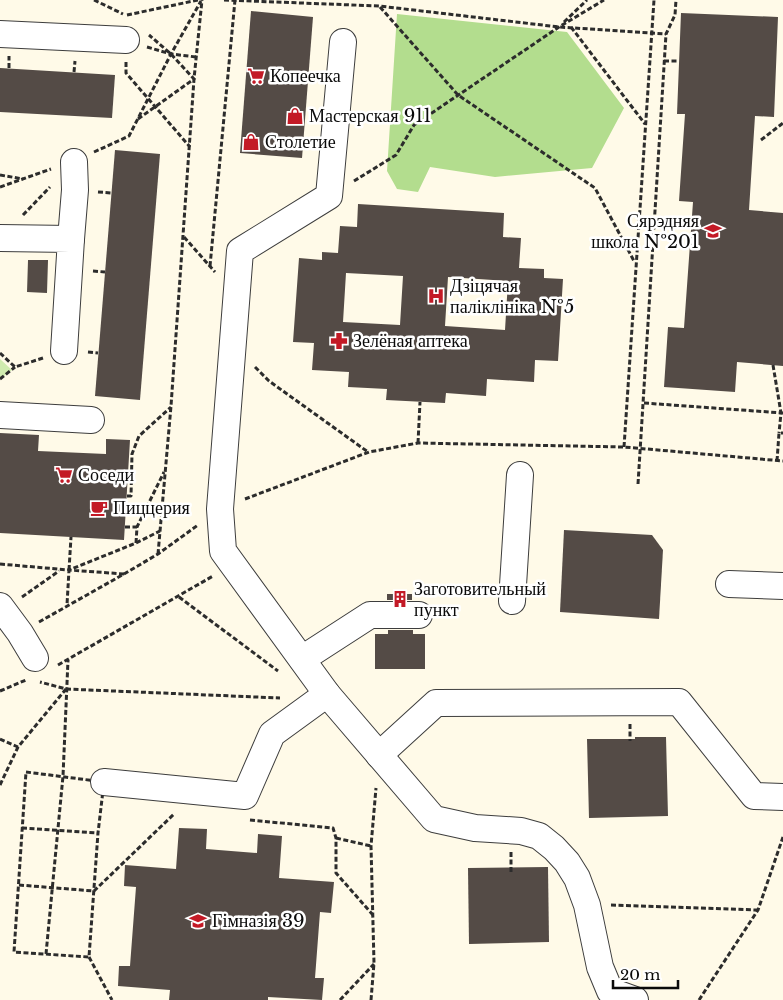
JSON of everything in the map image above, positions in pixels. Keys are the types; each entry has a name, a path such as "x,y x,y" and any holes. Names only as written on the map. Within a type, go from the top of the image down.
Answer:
{"lane":[{"path":"0,34 126,40"},
{"path":"343,42 329,196 240,251 220,509 223,551 302,659 322,697 379,755 434,819 475,828 521,831 539,836 566,862 577,878 587,905 600,967 610,992 635,1000"},
{"path":"64,351 75,190 74,162"},
{"path":"1,238 71,240"},
{"path":"0,415 91,420"},
{"path":"512,601 520,475"},
{"path":"728,584 783,586"},
{"path":"2,609 20,633 39,671"},
{"path":"302,659 370,615 419,615"},
{"path":"105,798 245,796 272,734 322,697"},
{"path":"379,755 436,703 679,702 754,796 783,797"}],"path":[{"path":"190,148 126,73 126,16 198,0"},
{"path":"0,187 74,162 129,136 171,54 202,0"},
{"path":"158,554 184,237 194,79 202,0"},
{"path":"224,0 379,6 559,27 666,34"},
{"path":"210,266 235,0"},
{"path":"559,27 587,0"},
{"path":"329,196 396,155 414,125 559,27 604,0"},
{"path":"624,448 654,0"},
{"path":"638,484 666,34 675,16 676,0"},
{"path":"379,6 458,95 594,188 635,263"},
{"path":"571,27 645,125"},
{"path":"126,40 171,54 196,57"},
{"path":"171,54 194,79"},
{"path":"664,61 679,61"},
{"path":"137,119 194,79"},
{"path":"761,140 783,122"},
{"path":"1,238 74,162"},
{"path":"0,175 23,179"},
{"path":"184,237 236,299"},
{"path":"233,344 270,381 368,452"},
{"path":"0,379 15,367 64,351"},
{"path":"0,354 15,367"},
{"path":"773,365 782,413 777,461"},
{"path":"418,443 420,402"},
{"path":"644,403 782,413"},
{"path":"127,496 131,496 132,454 139,436 171,406"},
{"path":"72,537 67,606 158,554 220,509 368,452 418,443 624,448 783,461"},
{"path":"136,543 136,527 166,469"},
{"path":"125,527 136,527"},
{"path":"69,570 136,543 160,530"},
{"path":"0,564 124,574"},
{"path":"0,691 39,671 68,660 233,565"},
{"path":"2,609 60,570"},
{"path":"178,597 279,671"},
{"path":"46,954 63,776 68,660"},
{"path":"39,671 66,689 322,697"},
{"path":"0,786 18,747 66,689"},
{"path":"0,739 18,747"},
{"path":"371,1000 374,963 371,846 379,755"},
{"path":"63,776 26,772 14,952 89,957"},
{"path":"19,884 94,891 175,813 166,812"},
{"path":"244,819 333,828 336,838 336,873 373,915"},
{"path":"22,828 98,833 89,957 112,1000"},
{"path":"699,1000 758,910 783,837"},
{"path":"336,838 371,846"},
{"path":"587,905 758,910"},
{"path":"340,1000 374,963"}],"green space":[{"path":"397,14 567,32 624,108 592,168 495,177 430,167 418,192 397,189 387,171"},
{"path":"0,359 12,370 0,379"}],"building":[{"path":"251,11 313,17 302,158 240,153"},
{"path":"681,13 778,17 774,117 755,116 749,210 783,213 783,366 737,362 735,392 664,387 668,327 684,328 693,202 679,201 685,114 677,114"},
{"path":"0,68 115,75 112,118 0,112"},
{"path":"115,150 160,154 140,400 95,396"},
{"path":"358,204 504,213 503,237 521,238 519,268 544,269 544,278 563,279 558,361 535,360 534,382 487,379 486,396 446,393 445,403 386,400 387,389 348,387 349,372 312,370 314,343 293,342 299,258 322,260 322,252 338,253 340,226 357,227","holes":["346,273 403,276 400,325 343,322","448,277 508,281 505,330 445,326"]},
{"path":"28,260 48,260 47,293 27,292"},
{"name":"Соседи","path":"0,433 39,435 38,451 106,454 106,439 130,440 124,540 0,533"},
{"path":"564,530 652,535 663,550 659,619 560,612"},
{"path":"387,594 412,594 412,600 387,600"},
{"path":"388,630 413,630 413,634 425,634 425,669 375,669 375,634 388,634"},
{"path":"635,737 666,737 668,816 589,818 587,739 635,739"},
{"path":"179,828 207,829 206,849 257,853 258,834 282,836 279,878 334,882 331,913 320,912 315,978 324,978 322,1000 268,997 268,1000 169,1000 170,990 118,986 119,966 130,966 136,887 124,886 125,865 176,869"},
{"path":"548,867 549,942 469,944 468,868"}],"place":[{"name":"Копеечка","path":"256,76"},
{"name":"Мастерская 911","path":"295,116"},
{"name":"Столетие","path":"251,142"},
{"name":"Сярэдняя школа №201","path":"713,231"},
{"name":"Дзіцячая паліклініка №5","path":"436,296"},
{"name":"Зелёная аптека","path":"339,341"},
{"name":"Соседи","path":"64,475"},
{"name":"Пиццерия","path":"99,508"},
{"name":"Заготовительный пункт","path":"400,599"},
{"name":"Гімназія 39","path":"198,921"}]}
